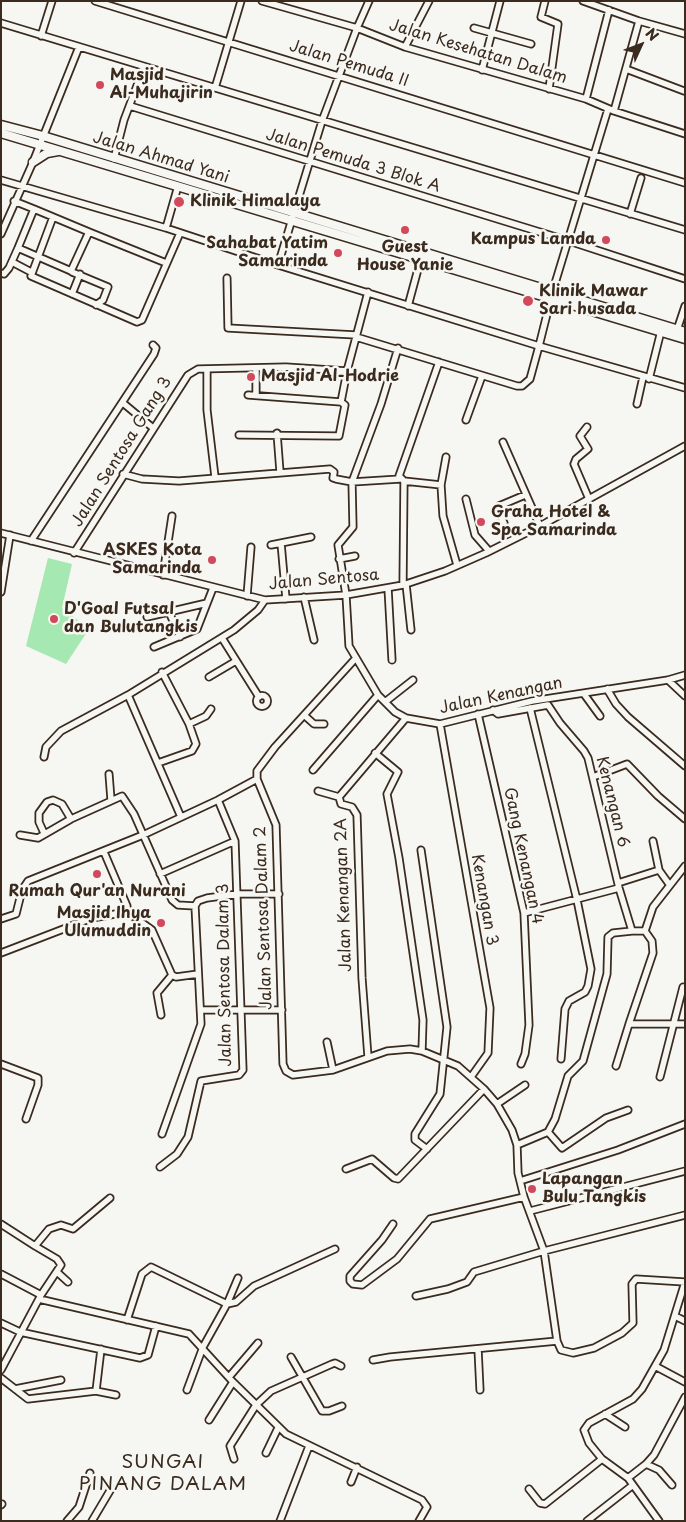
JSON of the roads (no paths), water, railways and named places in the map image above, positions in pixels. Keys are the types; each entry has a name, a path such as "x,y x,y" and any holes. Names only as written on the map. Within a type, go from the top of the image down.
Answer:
{"main road":[{"name":"Jalan Ahmad Yani","path":"1,125 43,136 421,258 552,294 661,331 679,332"},
{"name":"Jalan Ahmad Yani","path":"1,133 178,186 294,216 679,332 685,339"},
{"path":"33,162 47,153 60,150"}],"street":[{"path":"41,36 52,1"},
{"name":"Jalan Pemuda II","path":"95,1 339,74 685,183"},
{"path":"215,88 242,1"},
{"name":"Jalan Kesehatan Dalam","path":"262,1 280,4 356,28 405,47 586,99 611,110 685,134"},
{"path":"278,265 322,121 356,28 369,1"},
{"path":"405,47 429,1"},
{"path":"482,70 500,1"},
{"path":"544,1 541,17 558,24 549,89"},
{"path":"583,1 638,22 685,34"},
{"path":"586,99 609,10"},
{"path":"227,278 228,328 356,336 482,376 522,386 530,379 552,294 595,154 626,69 638,22"},
{"path":"1,23 685,230"},
{"path":"474,28 530,44"},
{"path":"1,234 33,162 79,47"},
{"path":"114,159 144,67"},
{"path":"626,69 684,91"},
{"name":"Jalan Pemuda 3 Blok A","path":"130,106 569,241 685,279"},
{"path":"630,214 641,178"},
{"path":"1,180 166,228 539,346 685,388"},
{"path":"166,228 178,186"},
{"path":"14,202 166,263"},
{"path":"1,273 5,272 12,262 34,210"},
{"path":"53,217 31,272 32,277 135,322 140,321 180,233"},
{"path":"72,272 89,232"},
{"path":"18,248 108,287 103,300 96,305"},
{"path":"408,306 421,258"},
{"path":"12,262 31,272"},
{"path":"72,294 80,274"},
{"path":"341,402 347,371 368,292"},
{"path":"679,332 685,306"},
{"path":"637,404 661,331"},
{"path":"32,541 154,354 156,349 153,345"},
{"path":"355,556 340,560 338,545 353,527 352,482 381,404 398,348"},
{"path":"411,630 405,584 402,480 399,476 439,362"},
{"name":"Jalan Sentosa Gang 3","path":"74,553 188,374 198,369 286,367 347,371"},
{"path":"256,368 256,396"},
{"path":"207,370 206,410 215,477"},
{"path":"466,420 482,376"},
{"path":"239,435 340,436 345,405 341,402 248,395"},
{"path":"123,403 153,428"},
{"path":"587,427 580,436 588,447 588,451 576,459 574,464 590,499"},
{"path":"277,434 280,472"},
{"path":"503,442 540,526"},
{"name":"Jalan Sentosa","path":"1,533 265,600 346,595 405,584 489,551 540,526 685,446"},
{"path":"446,457 441,485 442,516 457,565"},
{"path":"123,474 159,481 330,469 334,472 334,479 352,482 402,480 441,485"},
{"path":"504,523 498,509 501,504 525,495"},
{"path":"466,499 475,535 489,551"},
{"path":"164,575 172,516"},
{"path":"1,592 10,535"},
{"path":"271,545 311,537"},
{"path":"281,543 286,599"},
{"path":"247,596 251,547"},
{"name":"Jalan Kenangan","path":"340,560 346,595 347,633 355,659 378,695 406,718 440,724 493,710 606,689 668,680 685,675"},
{"path":"154,647 197,628 213,588"},
{"path":"388,588 392,660"},
{"path":"304,598 314,640"},
{"path":"44,757 46,748 61,731 128,695 162,672 222,638 258,610 265,600"},
{"path":"147,617 207,603"},
{"path":"169,612 180,637"},
{"path":"222,638 258,696"},
{"path":"1,918 16,914 24,885 38,877 143,835 218,800 257,779 256,774 263,763 355,659"},
{"path":"209,677 236,661"},
{"path":"158,763 192,751 196,747 189,724 162,672"},
{"path":"385,702 413,680"},
{"path":"668,680 685,696"},
{"path":"606,689 628,717 685,766"},
{"path":"584,694 600,716"},
{"path":"128,695 181,817"},
{"path":"313,770 378,695"},
{"name":"Kenangan 6","path":"493,710 498,714 546,704 550,706 560,724 587,755 618,886 632,931"},
{"path":"530,708 578,900 591,974 585,992 569,1001 565,1008 561,1059"},
{"path":"189,724 206,716 211,709"},
{"name":"Gang Kenangan 4","path":"478,714 524,913 529,1025 525,1054 521,1064"},
{"path":"304,715 314,724 324,724"},
{"name":"Jalan Kenangan 2A","path":"368,1058 362,978 358,815 352,807 341,804 339,797 406,718"},
{"name":"Kenangan 3","path":"440,724 490,1008 488,1053 471,1077"},
{"path":"375,753 398,772 387,794 399,858 423,1020 422,1051"},
{"path":"593,777 627,764 658,796 685,819"},
{"path":"109,774 111,800"},
{"name":"Jalan Sentosa Dalam 2","path":"257,779 276,825 280,894 283,1064 286,1071 293,1075 334,1070"},
{"path":"318,792 339,797"},
{"path":"20,835 36,839 71,819 122,796 125,798 175,903 178,905 195,906"},
{"path":"44,833 39,822 39,813 47,802 53,800 62,804 71,819"},
{"name":"Jalan Sentosa Dalam 3","path":"160,1167 177,1154 188,1137 201,1081 239,1075 243,1070 236,841 218,800"},
{"path":"160,874 236,841"},
{"path":"654,841 659,870 669,884"},
{"path":"421,850 447,1028 437,1101 415,1134 415,1140 427,1149"},
{"path":"104,852 127,906 127,912"},
{"path":"645,931 651,912 669,884 685,866"},
{"path":"524,913 578,900 659,870"},
{"path":"162,1134 188,1057 199,1032 201,1010 195,906 202,899 237,894 280,894"},
{"path":"1,953 92,918 127,912 152,930 172,975 176,977 198,974"},
{"path":"517,1145 548,1132 555,1119 568,1076 583,1061 607,974 608,937 613,933 645,931"},
{"path":"616,1066 653,953 652,941 645,931"},
{"path":"161,1015 157,993 172,975"},
{"path":"660,1077 683,987"},
{"path":"201,1010 282,1010"},
{"path":"629,1024 685,1024"},
{"path":"327,1042 334,1070 398,1050 422,1051 444,1059 458,1066 471,1077 497,1104 512,1130 517,1145 520,1181 544,1251 557,1338 560,1348 564,1351 582,1352 606,1342 627,1330 633,1323 632,1284 636,1279 685,1282 664,1350 638,1395 589,1423 584,1430 589,1443 602,1459 628,1478 659,1521"},
{"path":"1,1064 38,1078 38,1085 26,1120"},
{"path":"497,1104 525,1086"},
{"path":"346,1169 372,1159 394,1178 398,1179 484,1089"},
{"path":"548,1132 562,1148 606,1118 628,1110"},
{"path":"520,1181 618,1150 685,1124"},
{"path":"530,1211 685,1171"},
{"path":"393,1224 386,1236 350,1276 350,1281 353,1284 362,1285 397,1259 430,1219 524,1197"},
{"path":"35,1246 49,1229 62,1226 73,1229 110,1198"},
{"path":"416,1296 448,1289 467,1282 474,1272 544,1251 685,1215"},
{"path":"1,1224 57,1259 61,1265 40,1297 1,1370"},
{"path":"126,1320 145,1270 151,1268 228,1304 236,1302 254,1286 335,1249"},
{"path":"57,1272 68,1282"},
{"path":"1,1274 40,1297 126,1320 189,1334 278,1428 309,1446 357,1467 422,1500 427,1507 419,1521"},
{"path":"187,1390 203,1347 228,1304 238,1278"},
{"path":"675,1316 685,1321"},
{"path":"1,1323 20,1332 140,1358 147,1357 156,1326"},
{"path":"373,1360 478,1349 557,1338"},
{"path":"209,1420 231,1380 258,1343"},
{"path":"96,1391 101,1349"},
{"path":"478,1349 480,1390"},
{"path":"291,1357 322,1411 329,1411 342,1406"},
{"path":"234,1459 230,1446 256,1405 275,1387 335,1363 341,1366"},
{"path":"655,1366 685,1382"},
{"path":"1,1378 30,1400 96,1391 116,1395"},
{"path":"15,1389 61,1380"},
{"path":"628,1478 646,1464 662,1440 685,1397"},
{"path":"605,1414 626,1427"},
{"path":"266,1453 278,1428"},
{"path":"280,1521 309,1446"},
{"path":"528,1489 540,1502 545,1504 602,1459"},
{"path":"646,1464 660,1470 672,1485"},
{"path":"351,1482 357,1467"},
{"path":"67,1521 79,1507 90,1473"},
{"path":"587,1521 633,1485"},
{"path":"92,1521 111,1489"}],"place":[{"name":"Masjid Al-Muhajirin","path":"100,85"},
{"name":"Klinik Himalaya","path":"179,202"},
{"name":"Guest House Yanie","path":"405,230"},
{"name":"Kampus Lamda","path":"606,240"},
{"name":"Sahabat Yatim Samarinda","path":"338,253"},
{"name":"Klinik Mawar Sari husada","path":"528,301"},
{"name":"Masjid Al-Hodrie","path":"251,377"},
{"name":"Graha Hotel & Spa Samarinda","path":"481,522"},
{"name":"ASKES Kota Samarinda","path":"212,560"},
{"name":"D'Goal Futsal dan Bulutangkis","path":"54,619"},
{"name":"Rumah Qur'an Nurani","path":"97,874"},
{"name":"Masjid Ihya Ulumuddin","path":"161,923"},
{"name":"Lapangan Bulu Tangkis","path":"532,1189"}],"district":[{"name":"SUNGAI PINANG DALAM","path":"163,1474"}]}
